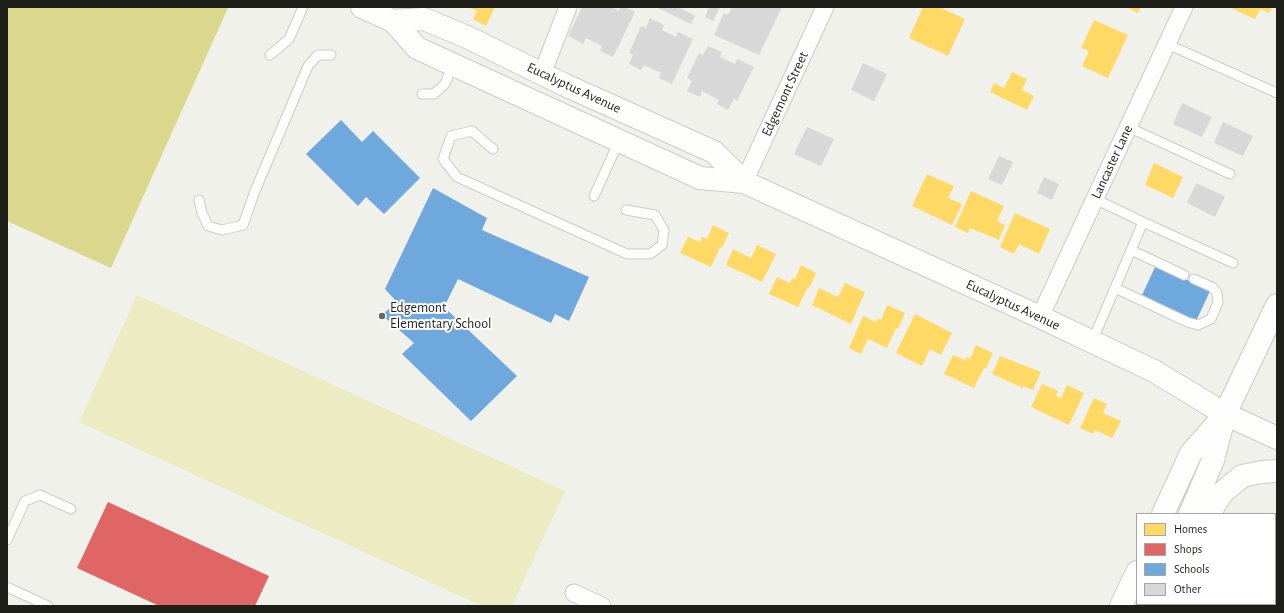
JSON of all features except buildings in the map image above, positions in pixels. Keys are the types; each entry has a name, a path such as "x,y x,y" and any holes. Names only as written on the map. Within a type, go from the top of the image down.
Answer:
{"main road":[{"name":"Eucalyptus Avenue","path":"362,7 424,19 467,37 542,74 714,152 744,182"},
{"name":"Eucalyptus Avenue","path":"396,14 417,48 549,110 700,178 744,182 1040,317 1154,371 1225,414 1277,438"},
{"path":"1190,513 1213,460 1225,414 1277,304"},
{"path":"1163,513 1191,453 1225,414"},
{"path":"1210,513 1222,493 1242,476 1257,472 1277,471"},
{"path":"1121,606 1136,574"}],"street":[{"path":"542,74 568,7"},
{"name":"Edgemont Street","path":"744,182 825,7"},
{"name":"Lancaster Lane","path":"1040,317 1184,7"},
{"path":"574,593 602,606"}],"lane":[{"path":"270,55 289,39 303,7"},
{"path":"1167,44 1277,93"},
{"path":"200,200 202,213 208,226 222,230 243,225 254,191 308,66 318,55 331,55"},
{"path":"422,94 434,94 445,84 453,64"},
{"path":"1128,127 1230,174"},
{"path":"493,149 472,131 451,136 443,159 457,178 627,254 650,254 662,245 664,230 655,215 626,210"},
{"path":"594,196 619,141"},
{"path":"1095,199 1233,263"},
{"path":"1092,342 1143,222"},
{"path":"1131,250 1184,275"},
{"path":"1115,288 1187,322 1198,325 1211,319 1218,302 1216,293 1212,287 1194,279"},
{"path":"7,540 25,501 40,495 71,509"},
{"path":"7,588 48,606"}],"green space":[{"path":"137,295 565,491 512,606 482,606 79,422"}],"shaded area":[{"path":"7,7 228,8 111,268 7,221"}],"place":[{"name":"Edgemont Elementary School","path":"382,316"}]}
